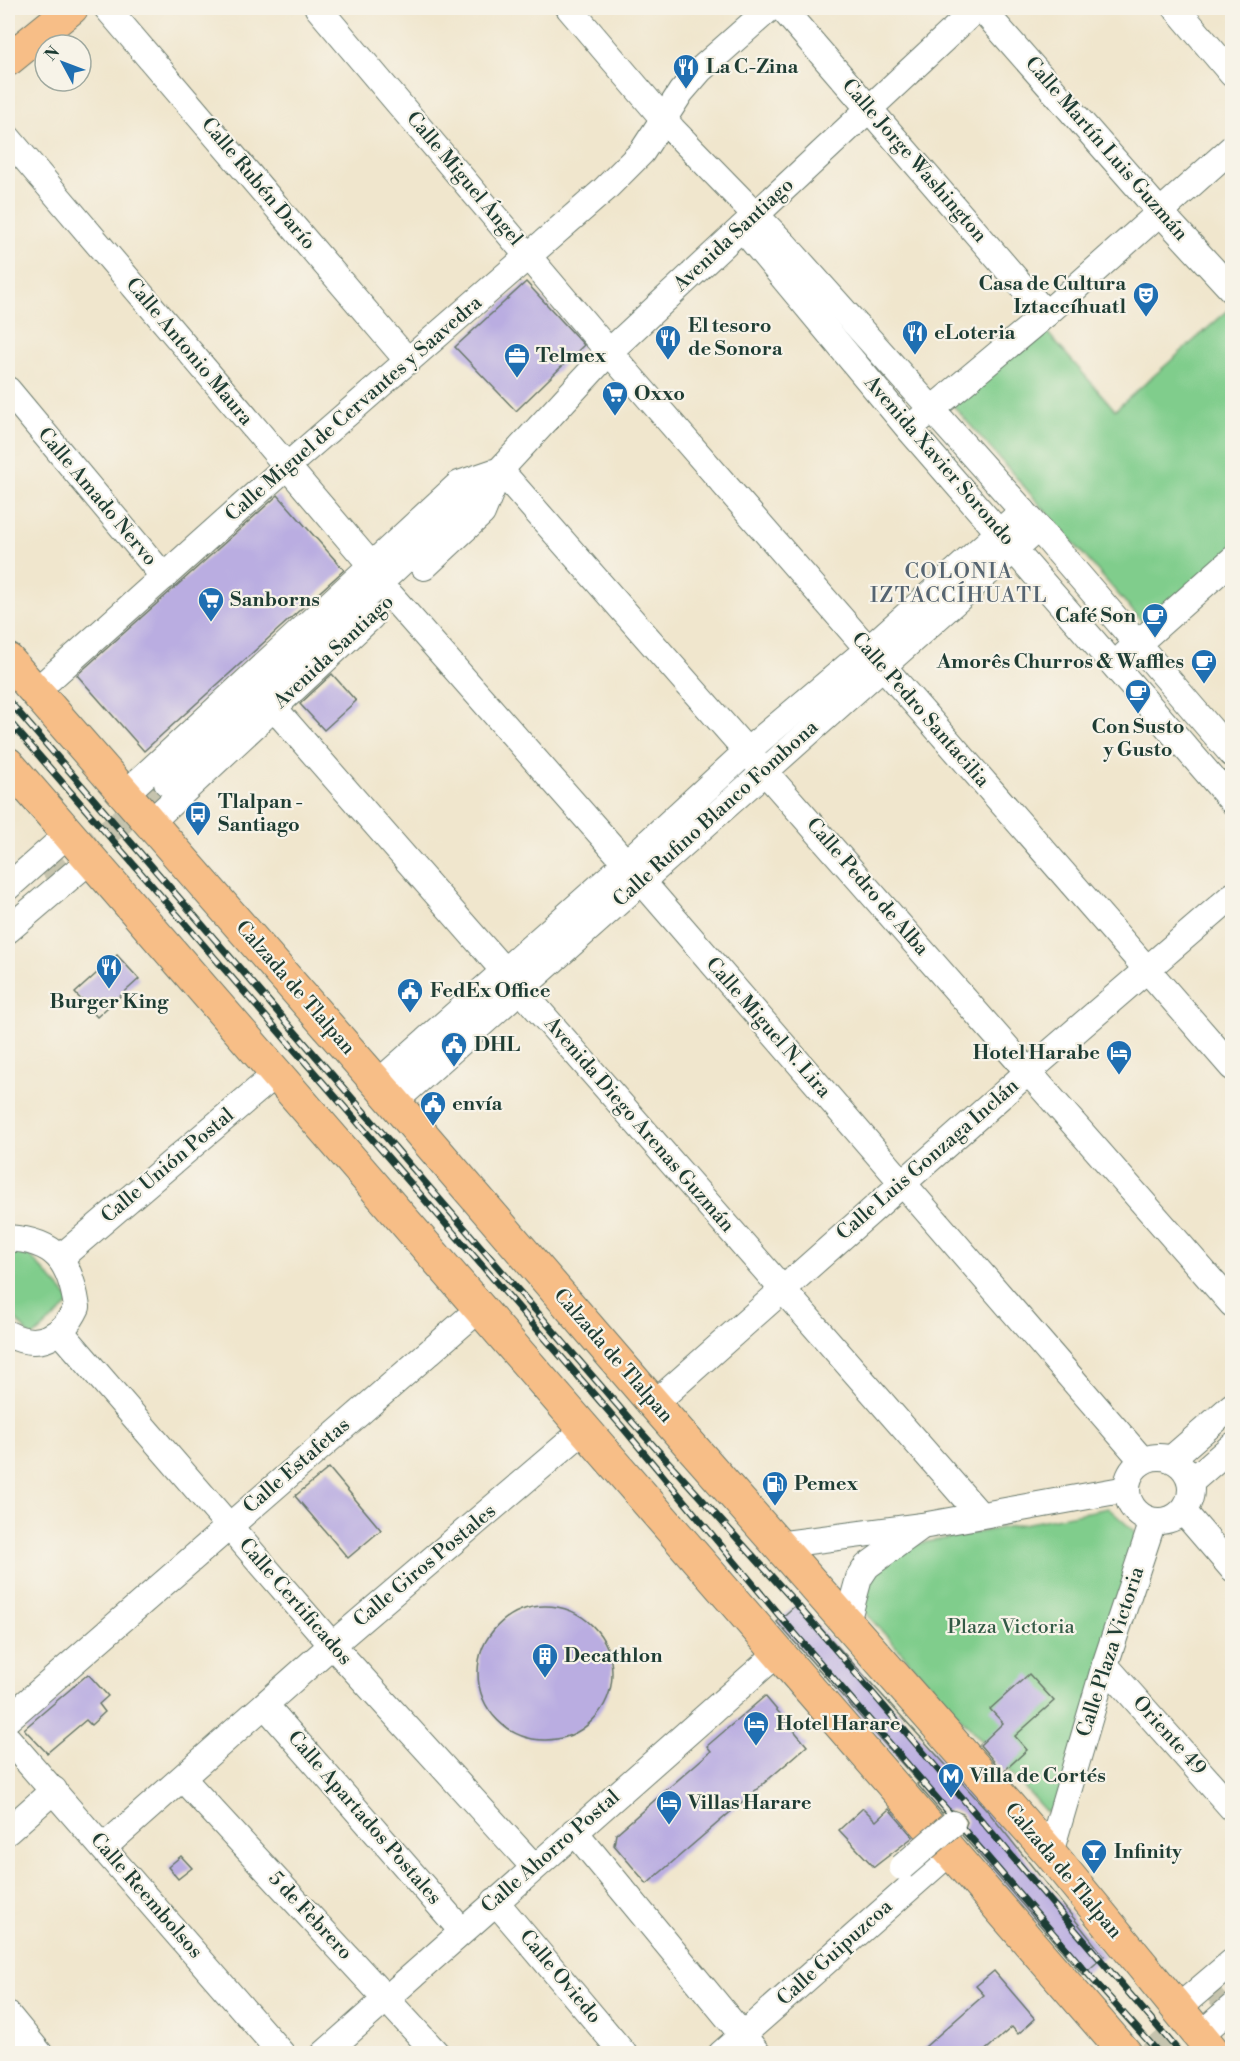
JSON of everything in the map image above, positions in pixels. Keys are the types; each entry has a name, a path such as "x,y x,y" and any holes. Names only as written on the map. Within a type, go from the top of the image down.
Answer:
{"highway":[{"name":"Calzada de Tlalpan","path":"8,660 386,1092 777,1545 1050,1853 1178,2008 1215,2047"},
{"path":"8,764 779,1652 951,1838 1126,2054"}],"main road":[{"path":"8,60 61,16"}],"street":[{"name":"Calle Rubén Darío","path":"107,8 408,361"},
{"name":"Calle Miguel Ángel","path":"318,8 609,352"},
{"path":"569,8 749,222"},
{"name":"Calle Miguel de Cervantes y Saavedra","path":"34,692 286,466 529,256 642,152 665,120 681,92 700,70 770,8"},
{"name":"Calle Jorge Washington","path":"782,8 1046,314"},
{"name":"Avenida Santiago","path":"167,783 500,470 609,352 979,8"},
{"name":"Calle Martín Luis Guzmán","path":"979,8 1160,212 1233,290"},
{"path":"1176,8 1233,74"},
{"path":"8,71 61,16"},
{"name":"Calle Antonio Maura","path":"8,138 371,565"},
{"path":"909,429 1046,314 1233,148"},
{"name":"Avenida Xavier Sorondo","path":"749,222 930,410 1031,520 1233,754"},
{"name":"Avenida Xavier Sorondo","path":"749,222 909,429 1233,801"},
{"name":"Calle Pedro Santacilia","path":"609,352 1233,1067"},
{"name":"Calle Amado Nervo","path":"8,390 164,577"},
{"name":"Avenida Santiago","path":"125,794 459,484 500,470"},
{"name":"Avenida Santiago","path":"151,822 482,513 500,470"},
{"name":"Calle Pedro de Alba","path":"500,470 1233,1304"},
{"name":"Calle Rufino Blanco Fombona","path":"386,1092 504,970 765,771 875,658 1031,520"},
{"path":"1114,664 1233,561"},
{"name":"Calle Miguel N. Lira","path":"392,597 1143,1461"},
{"name":"Calle Rufino Blanco Fombona","path":"386,1092 521,990 747,751 875,658"},
{"name":"Avenida Diego Arenas Guzmán","path":"274,708 980,1515"},
{"path":"8,887 68,834"},
{"path":"8,930 90,860"},
{"path":"8,910 45,878"},
{"name":"Calle Luis Gonzaga Inclán","path":"654,1404 1028,1072 1233,896"},
{"name":"Calle Unión Postal","path":"60,1258 276,1074"},
{"path":"8,1238 42,1244 60,1258 68,1270 77,1307 61,1332 49,1339 33,1342 8,1334"},
{"name":"Calle Estafetas","path":"8,1719 479,1309"},
{"name":"Calle Certificados","path":"61,1332 332,1645 534,1867"},
{"path":"1171,1459 1233,1406"},
{"name":"Calle Giros Postales","path":"104,1847 332,1645 585,1430"},
{"path":"1191,1482 1233,1446"},
{"path":"1157,1457 1171,1459 1180,1464 1191,1482 1190,1497 1183,1510 1169,1520 1153,1521 1134,1510 1127,1489 1131,1473 1143,1461 1157,1457"},
{"path":"777,1545 922,1526 1127,1489"},
{"path":"1183,1510 1233,1568"},
{"name":"Calle Plaza Victoria","path":"1050,1853 1105,1665 1153,1521"},
{"path":"847,1622 859,1578 867,1566 922,1526"},
{"name":"Calle Ahorro Postal","path":"324,2054 779,1652"},
{"name":"Oriente 49","path":"1105,1665 1233,1808"},
{"name":"Calle Apartados Postales","path":"265,1705 462,1931"},
{"name":"Calle Reembolsos","path":"8,1739 282,2054"},
{"name":"5 de Febrero","path":"183,1779 437,2054"},
{"path":"8,1831 54,1790"},
{"path":"574,1831 751,2044"},
{"path":"902,1867 951,1838"},
{"name":"Calle Guipuzcoa","path":"721,2054 751,2044 951,1838"},
{"name":"Calle Oviedo","path":"495,1901 624,2054"},
{"path":"1178,2008 1233,1962"},
{"path":"1215,2047 1230,1995"},
{"path":"8,2015 40,2054"}],"green space":[{"path":"1232,307 1232,549 1145,625 951,403 1040,324 1115,410"},
{"path":"22,1247 72,1302 32,1338 8,1311 8,1260"},
{"name":"Plaza Victoria","path":"1108,1508 1142,1538 1057,1805 1047,1813 861,1608 867,1578 911,1545"}],"building":[{"name":"Telmex","path":"526,282 584,345 516,411 455,347"},
{"name":"Sanborns","path":"278,495 344,570 144,751 77,675"},
{"path":"332,674 356,701 324,730 300,704"},
{"path":"117,955 139,979 97,1017 75,993"},
{"path":"329,1468 381,1530 348,1558 295,1496"},
{"path":"798,1603 986,1809 1104,1956 1083,1975 962,1835 967,1822 963,1814 950,1809 942,1813 917,1784 919,1783 777,1622"},
{"name":"Decathlon","path":"545,1606 571,1611 592,1626 607,1647 612,1673 607,1699 592,1720 571,1735 545,1740 519,1735 498,1720 483,1699 478,1673 483,1647 498,1626 519,1611"},
{"path":"88,1674 108,1696 99,1704 105,1712 91,1725 86,1720 47,1753 24,1729"},
{"path":"1029,1674 1054,1701 1015,1736 1027,1750 1003,1772 980,1745 1003,1723 990,1709"},
{"path":"765,1696 807,1746 647,1884 614,1845 616,1834 711,1751 707,1746"},
{"path":"863,1808 876,1821 889,1809 913,1837 874,1867 839,1830"},
{"path":"181,1856 192,1868 178,1879 168,1867"},
{"path":"994,1971 1035,2019 1018,2034 1012,2027 981,2054 917,2054 984,1995 976,1986"}],"tunnel":[{"path":"45,878 121,822 167,783"},
{"path":"1151,2054 1223,1992"}],"railway":[{"path":"8,700 633,1423 793,1600 1181,2054"},
{"path":"8,720 624,1429 778,1614 1089,1975 1160,2054"}],"place":[{"name":"La C-Zina","path":"686,90"},
{"name":"Casa de Cultura Iztaccíhuatl","path":"1146,318"},
{"name":"eLoteria","path":"915,356"},
{"name":"El tesoro de Sonora","path":"668,361"},
{"name":"Telmex","path":"517,379"},
{"name":"Oxxo","path":"615,417"},
{"name":"Sanborns","path":"211,623"},
{"name":"Café Son","path":"1155,639"},
{"name":"Amorês Churros & Waffles","path":"1204,685"},
{"name":"Con Susto y Gusto","path":"1138,715"},
{"name":"Tlalpan - Santiago","path":"198,837"},
{"name":"Burger King","path":"109,990"},
{"name":"FedEx Office","path":"410,1014"},
{"name":"DHL","path":"454,1068"},
{"name":"Hotel Harabe","path":"1119,1076"},
{"name":"envía","path":"433,1127"},
{"name":"Pemex","path":"775,1507"},
{"name":"Decathlon","path":"545,1679"},
{"name":"Hotel Harare","path":"756,1747"},
{"name":"Villa de Cortés","path":"951,1799"},
{"name":"Villas Harare","path":"669,1826"},
{"name":"Infinity","path":"1094,1875"}],"district":[{"name":"COLONIA IZTACCÍHUATL","path":"959,584"}]}
